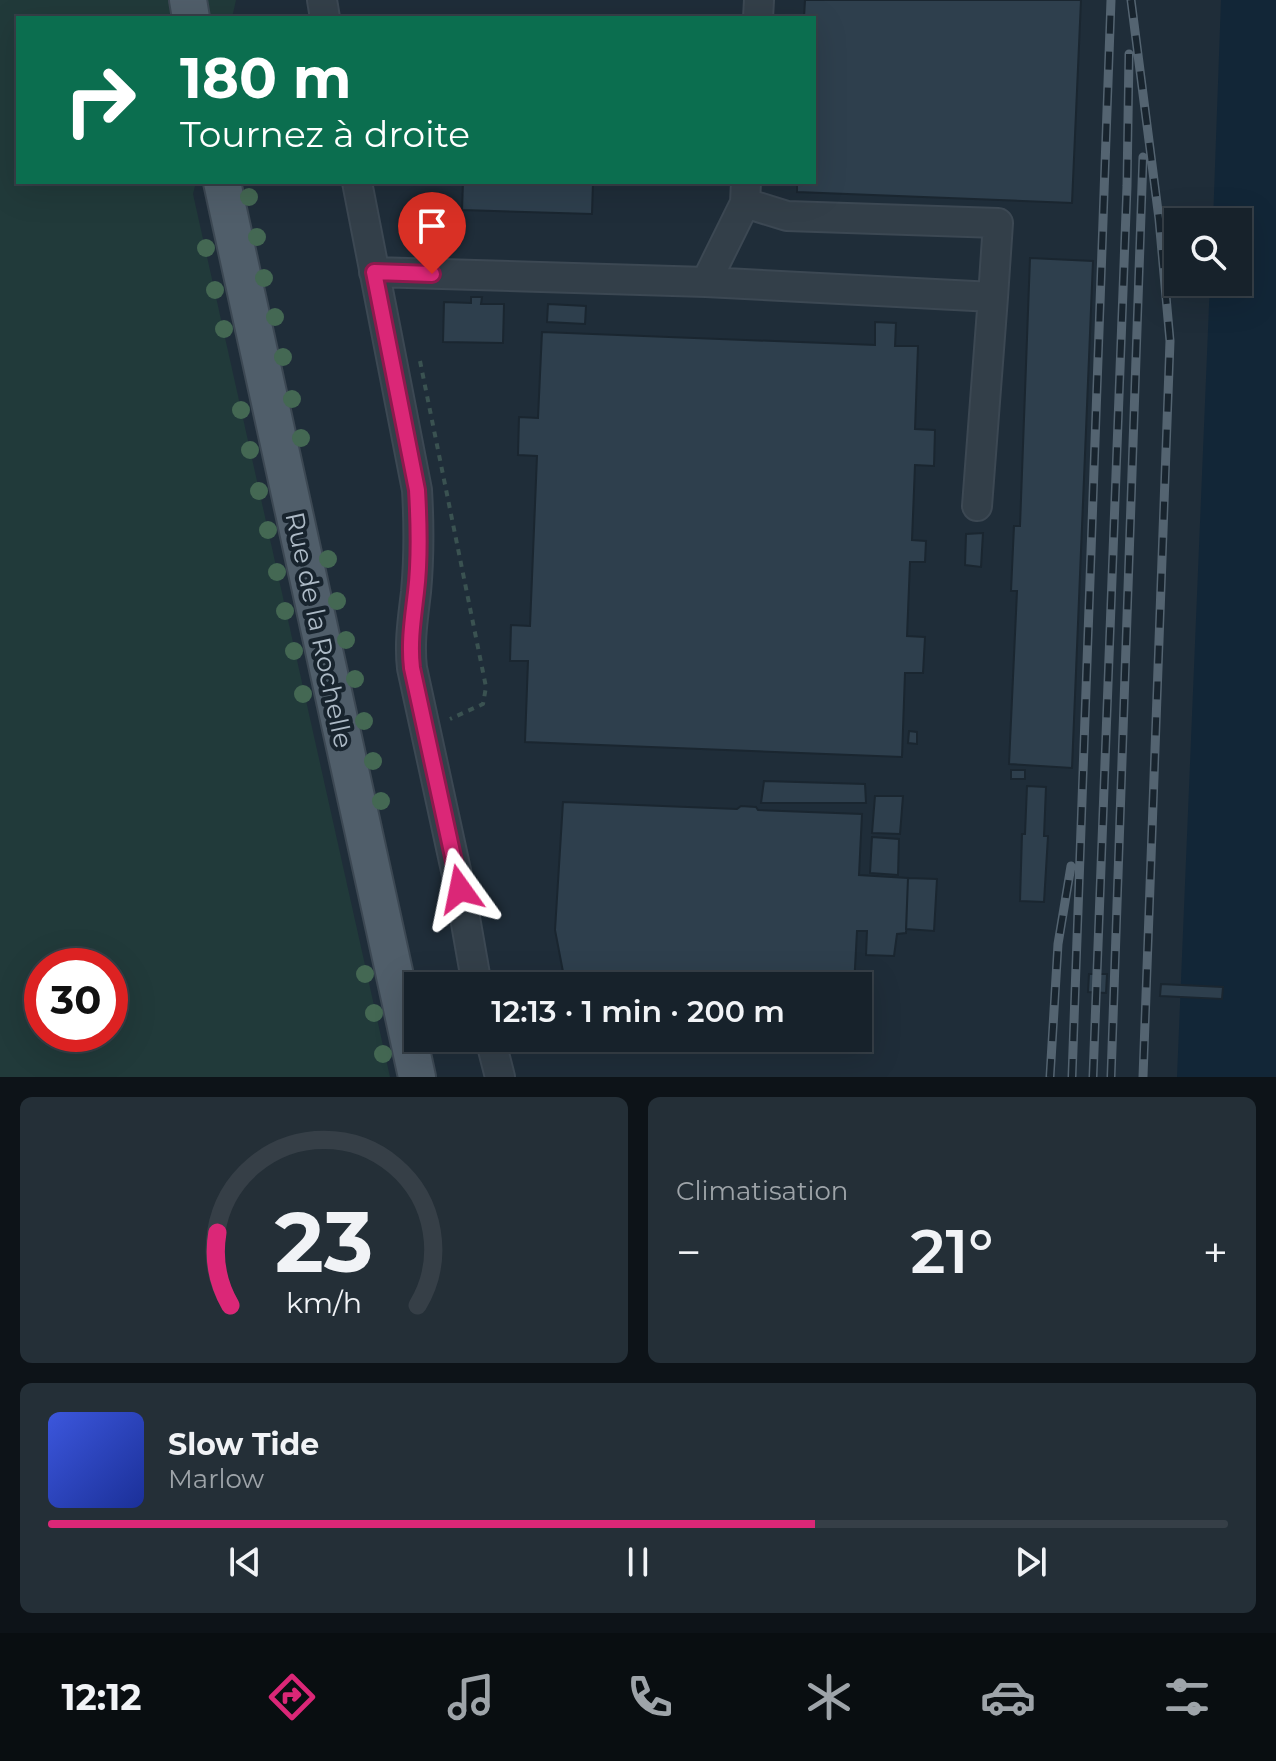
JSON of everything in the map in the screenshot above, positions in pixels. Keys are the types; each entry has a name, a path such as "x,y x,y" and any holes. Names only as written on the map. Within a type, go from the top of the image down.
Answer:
{"main road":[{"name":"Rue de la Rochelle","path":"222,184 417,1077"}],"street":[{"path":"357,184 417,490 416,590 410,631 412,668 460,889 475,972"},
{"path":"706,282 746,193 787,216 998,223 977,506"},
{"path":"374,272 706,282 993,297"},
{"path":"494,1052 500,1077"}],"path":[{"path":"419,356 486,687 483,704 462,715 443,720"}],"green space":[{"path":"0,0 236,0 232,16 16,16 16,184 196,184 193,194 390,1077 0,1077"}],"water":[{"path":"1221,0 1276,0 1276,1077 1177,1077 1209,296 1252,296 1252,208 1214,208"}],"building":[{"path":"805,0 1081,0 1072,203 797,192 797,184 816,184 816,16 804,16"},
{"path":"463,184 593,184 592,214 462,210"},
{"path":"1030,258 1093,261 1072,768 1009,764 1017,591 1011,591 1014,526 1020,526"},
{"path":"471,297 482,297 481,304 504,304 503,343 443,342 444,302 471,303"},
{"path":"548,304 586,306 585,324 547,322"},
{"path":"875,322 896,323 895,346 918,346 915,429 935,430 934,466 915,465 912,540 926,541 925,562 910,562 907,636 925,637 923,673 905,673 902,757 525,742 528,661 510,661 511,625 530,626 537,456 518,455 519,417 538,418 542,332 875,345"},
{"path":"983,533 981,567 965,565 966,534"},
{"path":"909,731 917,732 917,744 908,743"},
{"path":"1011,770 1025,770 1025,779 1011,779"},
{"path":"764,781 865,784 866,803 761,803"},
{"path":"1027,786 1046,787 1044,836 1048,836 1044,902 1020,901"},
{"path":"875,796 903,796 900,834 872,833"},
{"path":"563,802 737,809 741,806 756,807 758,810 862,814 859,875 908,878 906,933 897,934 894,956 866,955 867,931 857,931 855,972 563,972 555,930"},
{"path":"872,837 899,839 898,875 870,873"},
{"path":"908,878 937,879 934,931 906,929"},
{"path":"1089,974 1107,974 1106,993 1088,992"},
{"path":"1161,984 1223,987 1222,999 1160,996"}],"railway":[{"path":"1072,1077 1111,0"},
{"path":"1131,0 1159,219 1170,341 1143,1077"},
{"path":"1093,1077 1127,186 1129,54"},
{"path":"1111,1077 1143,157"},
{"path":"1050,1077 1058,944 1071,866"}],"route":[{"path":"432,274 374,272 417,490 416,590 410,631 412,668 460,889"}]}
